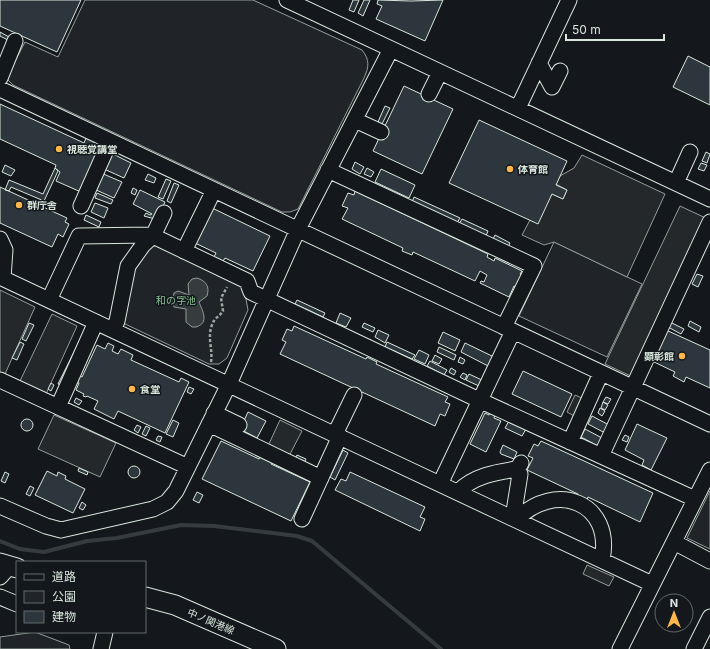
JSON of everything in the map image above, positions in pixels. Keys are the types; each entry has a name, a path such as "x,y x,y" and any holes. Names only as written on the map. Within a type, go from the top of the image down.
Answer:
{"main road":[{"name":"中ノ関港線","path":"146,597 175,605 276,649"}],"street":[{"path":"286,0 710,199"},
{"path":"518,108 569,0"},
{"path":"0,78 16,41"},
{"path":"0,506 46,526 60,530 75,528 153,509 167,502 176,491 229,384 298,229 392,49"},
{"path":"539,63 552,87 560,71"},
{"path":"429,94 440,72"},
{"path":"0,89 710,424"},
{"path":"355,120 381,132"},
{"path":"81,206 110,141"},
{"path":"676,183 690,152"},
{"path":"328,170 534,266 509,329 440,484"},
{"path":"184,251 214,190"},
{"path":"113,330 117,321 128,266 143,245 153,236 164,214"},
{"path":"601,456 634,388 710,222"},
{"path":"49,300 79,236 153,236 247,281 251,292 266,300 478,400 695,499"},
{"path":"0,239 5,250 1,278 338,435 652,584"},
{"path":"58,407 96,322"},
{"path":"570,442 601,372"},
{"path":"0,380 188,467"},
{"path":"302,518 321,478 354,395"},
{"path":"212,419 239,425"},
{"path":"212,419 321,478"},
{"path":"458,492 471,481 519,466 520,474 514,519"},
{"path":"620,649 710,470"},
{"path":"514,519 536,505 554,500 570,499 586,507 602,531 605,546 602,560"},
{"path":"674,542 710,561"},
{"path":"0,598 16,604"},
{"path":"700,647 710,617"},
{"path":"101,649 106,633"}],"path":[{"path":"211,364 213,354 210,332 214,319 223,311 221,298 231,282 232,274"}],"green space":[{"path":"85,0 253,0 362,50 368,64 366,74 298,209 290,212 282,212 13,85 8,80 9,73 25,42 58,57"},
{"name":"和の字池","path":"154,240 243,283 248,310 227,358 219,364 209,364 121,322 131,268"},
{"path":"554,242 642,284 607,357 519,316"},
{"path":"710,491 710,549 687,538"},
{"path":"38,633 69,645 70,649 0,649 0,637"}],"shaded area":[{"path":"582,155 665,194 627,277 554,242 544,245 522,235 530,220 552,194 563,199 567,190 556,184 560,176 574,168"},
{"path":"680,206 710,220 635,378 605,364"},
{"path":"197,278 206,284 208,287 208,292 207,296 199,302 204,316 203,323 196,327 192,327 186,322 186,309 174,307 172,302 174,293 178,291 189,295 188,284 192,279"},
{"path":"0,290 35,307 5,374 0,372"},
{"path":"52,314 77,326 46,394 20,381"},
{"path":"575,395 584,399 576,417 567,412"},
{"path":"54,415 116,443 100,477 38,449"},
{"path":"280,420 302,431 289,456 268,446"},
{"path":"587,565 614,577 609,586 583,574"}],"building":[{"path":"0,0 81,0 57,52 0,26"},
{"path":"353,0 359,0 354,12 349,10"},
{"path":"364,0 370,0 363,16 358,13"},
{"path":"378,0 443,0 425,41 376,19 382,6 377,4"},
{"path":"0,32 9,37 8,40 0,36"},
{"path":"688,56 710,67 710,105 673,87"},
{"path":"404,86 453,109 422,174 373,151"},
{"name":"視聴覚講堂","path":"0,104 84,143 86,138 97,143 94,148 101,151 81,192 56,181 60,172 55,168 56,165 0,139"},
{"path":"385,106 390,108 381,126 377,124"},
{"name":"体育館","path":"479,120 567,161 556,185 567,190 563,199 552,194 538,224 449,183"},
{"path":"706,152 710,154 707,163 702,161"},
{"path":"111,153 131,163 124,178 104,169"},
{"path":"355,162 364,167 360,174 352,169"},
{"path":"701,163 707,165 704,171 698,169"},
{"path":"5,165 15,170 11,176 2,172"},
{"path":"55,168 58,171 44,201 11,187 9,191 5,190 9,180 43,194"},
{"path":"367,168 374,172 371,177 364,174"},
{"path":"381,169 415,185 409,198 375,182"},
{"path":"101,173 122,182 114,198 94,189"},
{"path":"148,174 156,178 154,183 145,180"},
{"path":"166,179 171,181 163,199 158,197"},
{"path":"174,183 179,185 171,203 167,201"},
{"name":"群庁舎","path":"0,187 67,218 65,222 69,224 63,237 58,234 52,247 0,223"},
{"path":"133,188 137,190 135,195 131,193"},
{"path":"140,190 165,202 155,219 144,216 146,213 150,215 152,214 133,204"},
{"path":"355,191 488,254 487,257 494,261 495,258 522,271 520,274 524,276 519,288 514,286 509,297 480,283 481,281 484,282 487,275 480,271 475,281 413,252 412,255 402,251 403,248 342,219 348,208 342,206 348,193 354,195"},
{"path":"97,193 113,200 111,204 95,198"},
{"path":"414,197 460,218 457,223 412,202"},
{"path":"95,203 108,208 104,218 91,212"},
{"path":"210,207 270,236 253,271 225,258 223,261 214,257 216,253 193,242"},
{"path":"86,215 101,222 99,227 84,220"},
{"path":"462,219 488,231 486,236 459,224"},
{"path":"495,235 510,243 508,247 493,239"},
{"path":"697,274 703,276 698,287 692,284"},
{"path":"297,300 325,313 323,317 295,304"},
{"path":"340,313 351,318 346,327 336,323"},
{"path":"690,321 701,327 699,332 688,326"},
{"path":"670,322 684,329 681,334 668,327"},
{"path":"29,323 34,325 26,341 22,339"},
{"path":"364,323 375,328 373,332 362,327"},
{"path":"294,326 366,359 367,357 377,362 376,364 448,397 445,402 450,404 445,416 440,414 435,426 362,392 360,395 353,388 280,354 286,342 282,340 287,329 292,331"},
{"path":"378,330 389,335 385,343 375,337"},
{"name":"顕彰館","path":"666,330 710,350 710,388 686,377 684,382 673,376 675,372 652,361"},
{"path":"443,332 460,340 455,351 438,343"},
{"path":"80,340 83,342 63,386 58,384"},
{"path":"20,342 24,344 17,360 12,358"},
{"path":"387,342 415,355 412,359 385,347"},
{"name":"食堂","path":"108,343 114,346 112,351 118,354 121,349 133,355 131,360 179,382 181,378 189,382 165,433 118,411 114,419 94,409 98,401 87,396 83,396 84,394 76,390 79,383 74,381 77,375 82,377 97,345 105,349"},
{"path":"465,343 494,357 490,367 461,352"},
{"path":"439,347 456,355 454,360 437,352"},
{"path":"419,350 429,355 425,364 414,359"},
{"path":"435,355 442,359 439,364 432,361"},
{"path":"460,357 465,360 463,364 458,362"},
{"path":"430,361 447,370 444,375 427,366"},
{"path":"451,368 456,371 454,375 449,372"},
{"path":"523,371 572,394 561,417 512,394"},
{"path":"463,373 467,375 465,380 460,377"},
{"path":"469,374 484,381 481,387 466,380"},
{"path":"51,383 54,385 51,391 48,389"},
{"path":"189,387 194,389 191,394 187,392"},
{"path":"606,397 611,399 608,404 603,402"},
{"path":"76,398 82,401 79,405 74,402"},
{"path":"603,402 608,405 605,410 601,408"},
{"path":"600,408 605,411 602,416 598,413"},
{"path":"248,412 266,421 257,438 240,429"},
{"path":"490,412 495,414 494,418 501,421 486,452 470,444 485,413 489,415"},
{"path":"592,416 609,425 605,433 588,424"},
{"path":"25,419 29,419 33,425 29,431 25,431 21,427 21,423"},
{"path":"173,420 179,423 173,437 166,434"},
{"path":"509,421 526,429 522,436 505,428"},
{"path":"637,424 667,438 651,470 642,465 644,460 625,450"},
{"path":"137,425 141,427 138,433 134,430"},
{"path":"146,426 150,428 146,436 142,434"},
{"path":"585,429 602,438 598,446 581,437"},
{"path":"625,435 629,437 627,442 622,440"},
{"path":"158,436 162,437 160,442 156,440"},
{"path":"221,441 259,459 260,456 272,462 271,464 310,482 291,521 202,479"},
{"path":"541,441 653,493 640,522 588,497 583,509 573,504 578,494 527,470 533,458 528,456 534,444 538,446"},
{"path":"503,445 517,452 514,459 501,454 500,452"},
{"path":"343,450 348,453 335,480 330,477"},
{"path":"297,455 306,459 304,463 295,459"},
{"path":"132,466 136,466 140,472 136,478 132,478 128,474 128,470"},
{"path":"79,468 88,472 87,475 78,471"},
{"path":"47,471 57,476 58,472 66,476 65,479 85,489 73,513 35,495"},
{"path":"5,472 9,474 5,483 1,481"},
{"path":"350,472 425,507 420,517 425,519 420,531 335,490 341,479 346,481"},
{"path":"30,486 34,488 30,496 26,494"},
{"path":"197,492 203,495 199,503 193,500"},
{"path":"82,502 86,505 83,510 79,508"}],"waterway":[{"path":"0,541 20,549 44,552 87,541 117,538 181,525 214,526 297,536 312,541 441,649"}],"place":[{"name":"視聴覚講堂","path":"59,149"},
{"name":"体育館","path":"510,169"},
{"name":"群庁舎","path":"19,205"},
{"name":"顕彰館","path":"682,356"},
{"name":"食堂","path":"132,389"}]}
